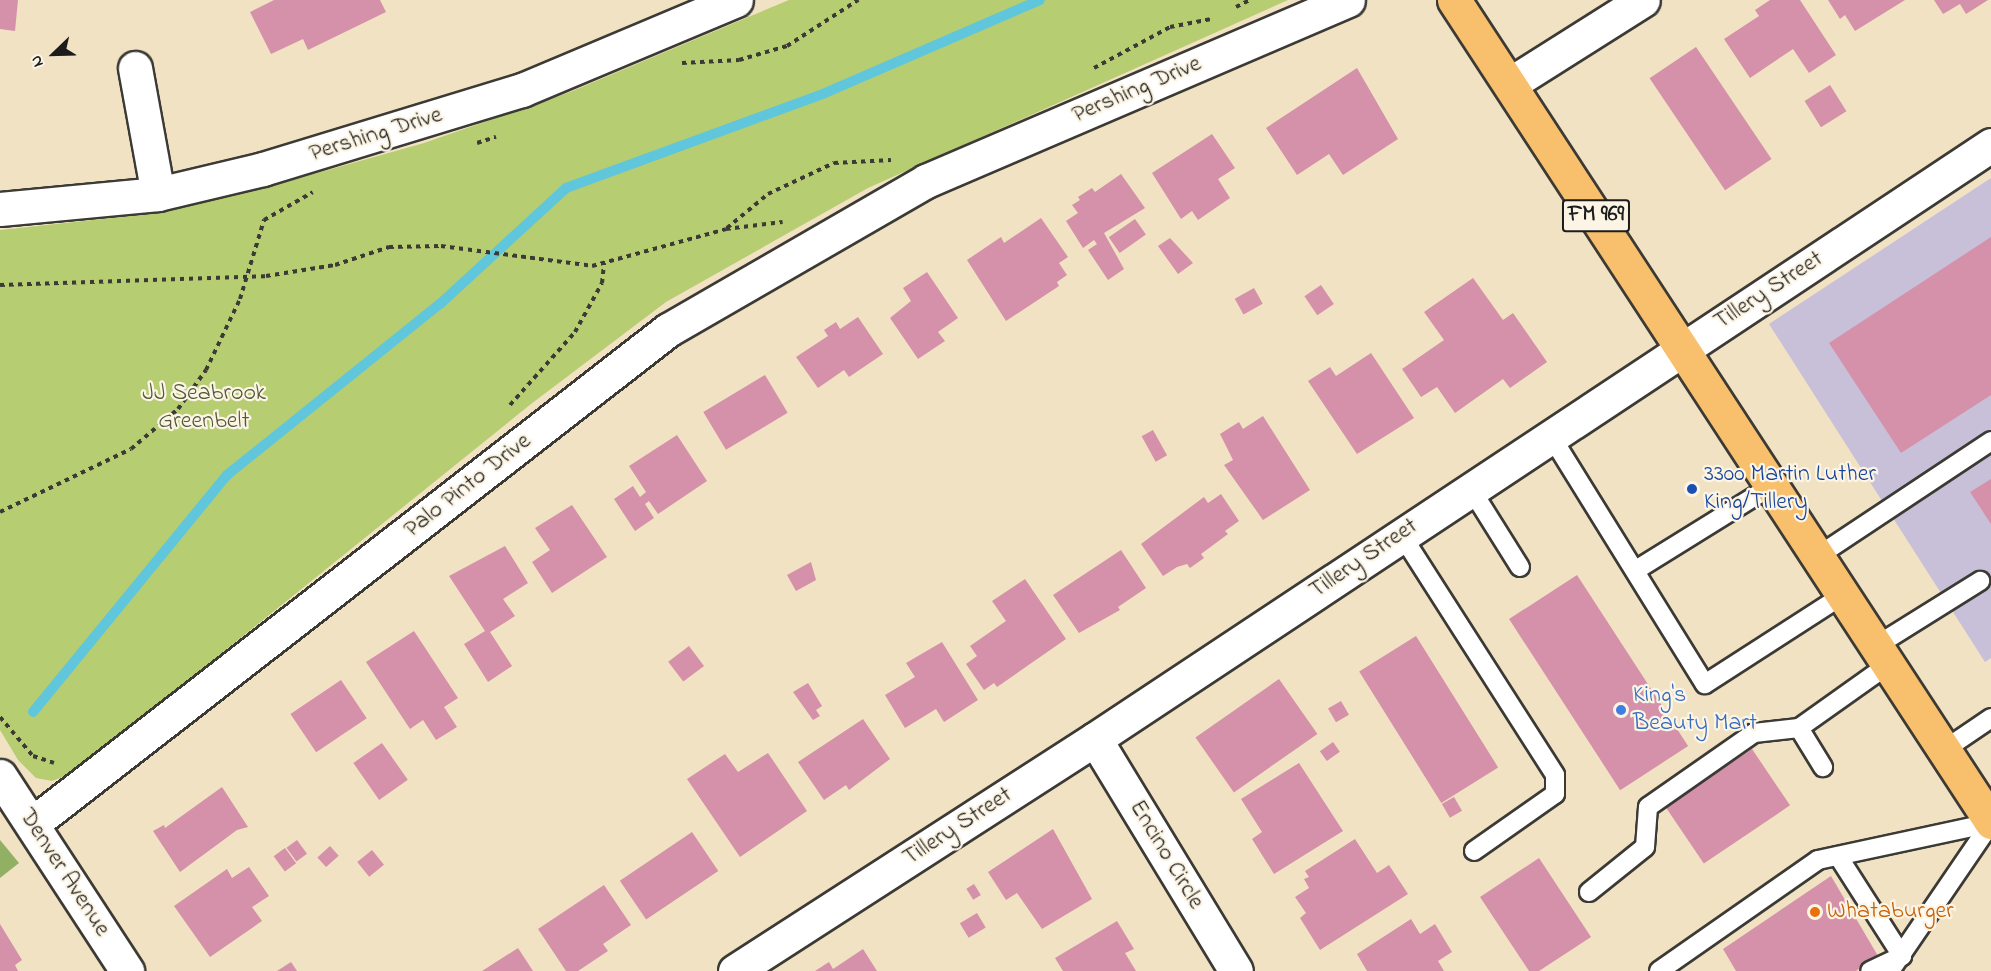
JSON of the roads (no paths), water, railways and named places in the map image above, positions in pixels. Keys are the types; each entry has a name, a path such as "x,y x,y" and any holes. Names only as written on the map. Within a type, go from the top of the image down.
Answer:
{"main road":[{"name":"FM 969","path":"1454,0 1773,485 1991,823"}],"street":[{"name":"Pershing Drive","path":"0,209 158,194 263,169 522,90 698,7 736,0"},
{"name":"Pershing Drive","path":"926,181 1348,0"},
{"path":"1510,84 1643,0"},
{"path":"135,68 158,194"},
{"name":"Tillery Street","path":"735,971 1095,739 1991,145"},
{"name":"Palo Pinto Drive","path":"32,824 668,330 926,181"},
{"name":"Encino Circle","path":"1095,739 1236,971"},
{"name":"Denver Avenue","path":"0,776 127,971"}],"lane":[{"path":"1551,436 1705,684 1843,595"},
{"path":"1818,556 1991,441"},
{"path":"1636,570 1773,485"},
{"path":"1471,489 1520,567"},
{"path":"1401,534 1556,775 1555,794 1474,851"},
{"path":"1589,892 1645,847 1648,807 1754,733 1799,728 1882,655 1980,581"},
{"path":"1944,750 1991,718"},
{"path":"1799,728 1823,767"},
{"path":"1659,971 1818,860 1991,823"},
{"path":"1890,971 1991,823"},
{"path":"1838,856 1902,956"},
{"path":"1678,971 1749,907"},
{"path":"1870,971 1902,956"}],"waterway":[{"path":"33,712 227,475 440,304 566,188 825,93 1040,0"}],"place":[{"name":"3300 Martin Luther King/Tillery","path":"1692,489"},
{"name":"King's Beauty Mart","path":"1621,710"},
{"name":"Whataburger","path":"1815,912"}],"park label":[{"name":"JJ Seabrook Greenbelt","path":"204,408"}]}
